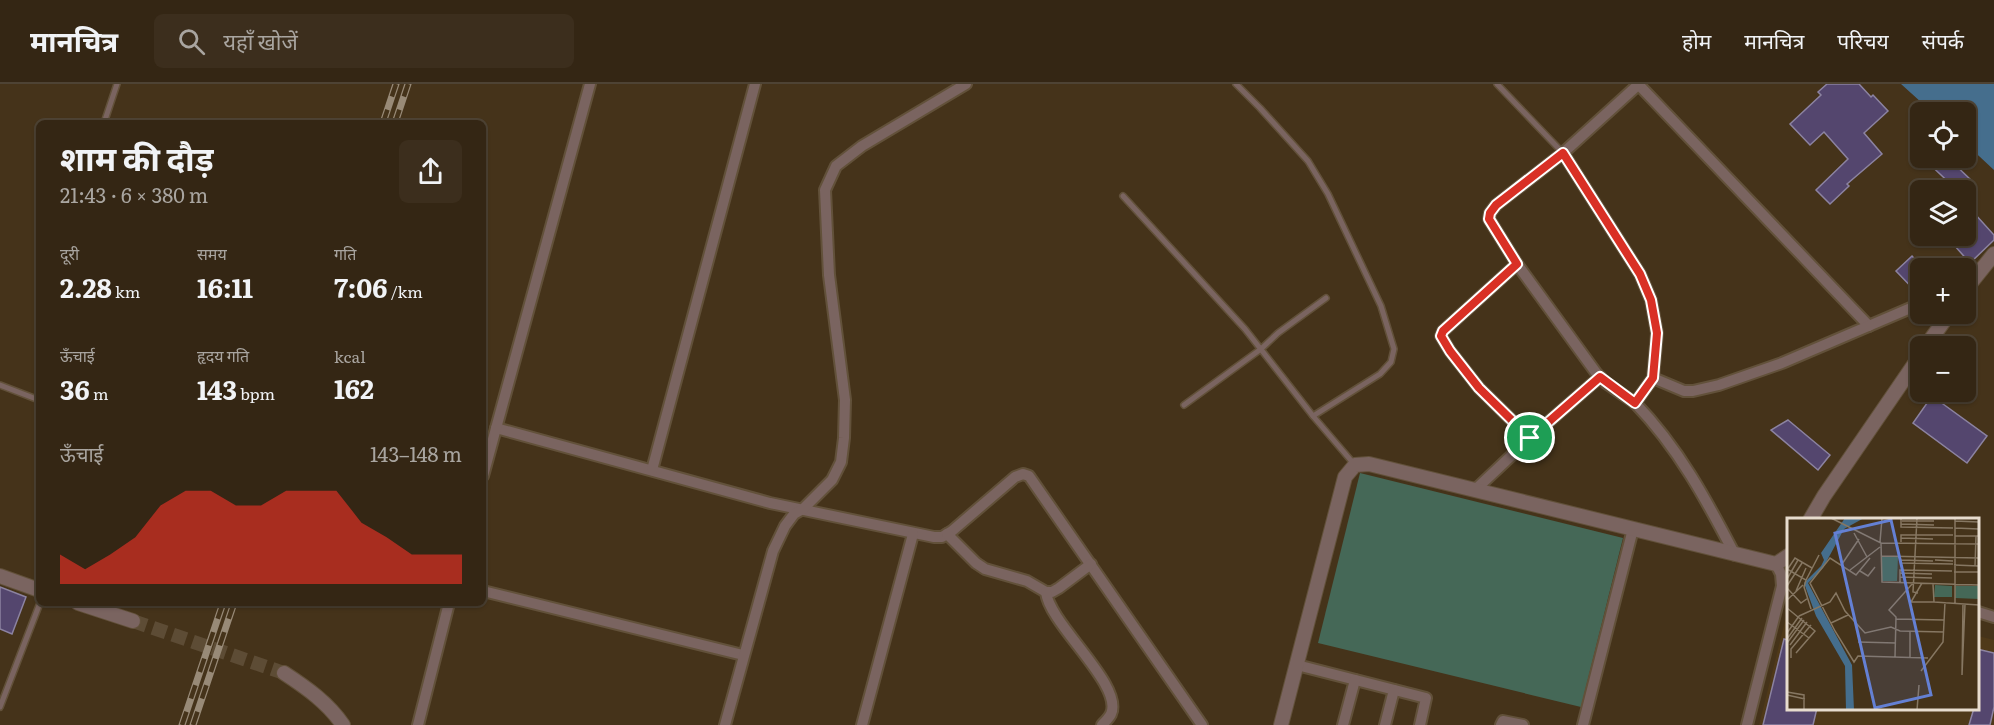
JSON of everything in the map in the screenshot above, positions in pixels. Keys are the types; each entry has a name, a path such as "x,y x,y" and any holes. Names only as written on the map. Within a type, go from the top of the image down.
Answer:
{"street":[{"path":"486,465 590,84"},
{"path":"652,470 755,84"},
{"path":"725,725 773,551 785,526 794,514 803,509 832,480 841,462 845,400 829,274 825,190 837,166 862,147 966,84"},
{"path":"1735,555 1698,486 1655,424 1635,403 1600,377 1517,264 1489,219 1490,213 1496,205 1563,153 1638,84 1869,326"},
{"path":"1563,153 1640,274 1651,300 1657,333 1653,378 1635,403"},
{"path":"1976,275 1994,254"},
{"path":"1517,264 1443,331 1441,336 1479,388 1530,438"},
{"path":"1653,378 1684,391 1694,392 1782,363 1910,308"},
{"path":"1811,518 1910,371"},
{"path":"1475,490 1600,377"},
{"path":"496,428 770,503 934,537 947,534 1016,477 1023,474 1029,476 1202,725"},
{"path":"1281,725 1345,477 1355,465 1369,464 1735,555 1785,559 1781,574 1782,586 1748,725"},
{"path":"1582,725 1633,529"},
{"path":"862,725 913,534"},
{"path":"947,534 985,569 1027,581 1046,592 1059,588 1091,564"},
{"path":"0,576 36,589"},
{"path":"486,592 743,655"},
{"path":"1046,592 1050,608 1104,681 1112,707 1111,714 1102,725"},
{"path":"87,606 133,621"},
{"path":"418,725 448,606"},
{"path":"1979,613 1994,617"},
{"path":"1297,665 1426,698 1420,725"},
{"path":"284,673 306,687 333,710 344,725"},
{"path":"1343,725 1355,680"},
{"path":"1385,725 1394,690"},
{"path":"1501,725 1503,721 1508,721 1523,725"}],"lane":[{"path":"105,120 117,84"},
{"path":"1236,84 1308,161 1328,194 1381,306 1394,349 1391,362 1380,374 1313,416"},
{"path":"1497,84 1563,153"},
{"path":"1122,196 1262,349 1313,416 1355,465"},
{"path":"1184,405 1262,349 1278,333 1326,298"},
{"path":"0,385 36,399"},
{"path":"0,707 39,606"}],"shaded area":[{"path":"1787,613 1787,710 1979,710 1979,636 1994,640 1994,725 1759,725"}],"green space":[{"path":"1360,473 1623,538 1581,707 1318,643"}],"water":[{"path":"1901,84 1994,84 1994,170 1976,153 1976,102 1921,102"}],"building":[{"path":"1827,84 1859,84 1888,111 1864,133 1882,154 1847,184 1849,186 1830,204 1816,190 1848,159 1824,132 1810,145 1790,124 1821,95 1818,92"},
{"path":"1934,168 1958,168 1971,180 1946,180"},
{"path":"1976,215 1994,235 1994,240 1975,258 1966,258 1955,246 1976,246"},
{"path":"1912,256 1914,258 1910,258 1910,286 1896,271"},
{"path":"1928,402 1940,402 1987,436 1967,463 1913,423"},
{"path":"1788,420 1830,455 1818,470 1771,430"},
{"path":"0,587 26,597 12,634 0,629"},
{"path":"1784,639 1787,640 1787,710 1817,710 1813,725 1763,725"},
{"path":"1979,649 1994,653 1994,707 1990,725 1969,725 1973,710 1979,710"}],"tunnel":[{"path":"133,621 284,673"}],"railway":[{"path":"384,120 396,84"},
{"path":"396,120 408,84"},
{"path":"182,725 222,606"},
{"path":"193,725 233,606"}],"route":[{"path":"1563,153 1640,274 1651,300 1657,333 1653,378 1635,403 1600,377 1530,438 1479,388 1441,336 1443,331 1517,264 1489,219 1490,213 1496,205 1563,153"}]}
